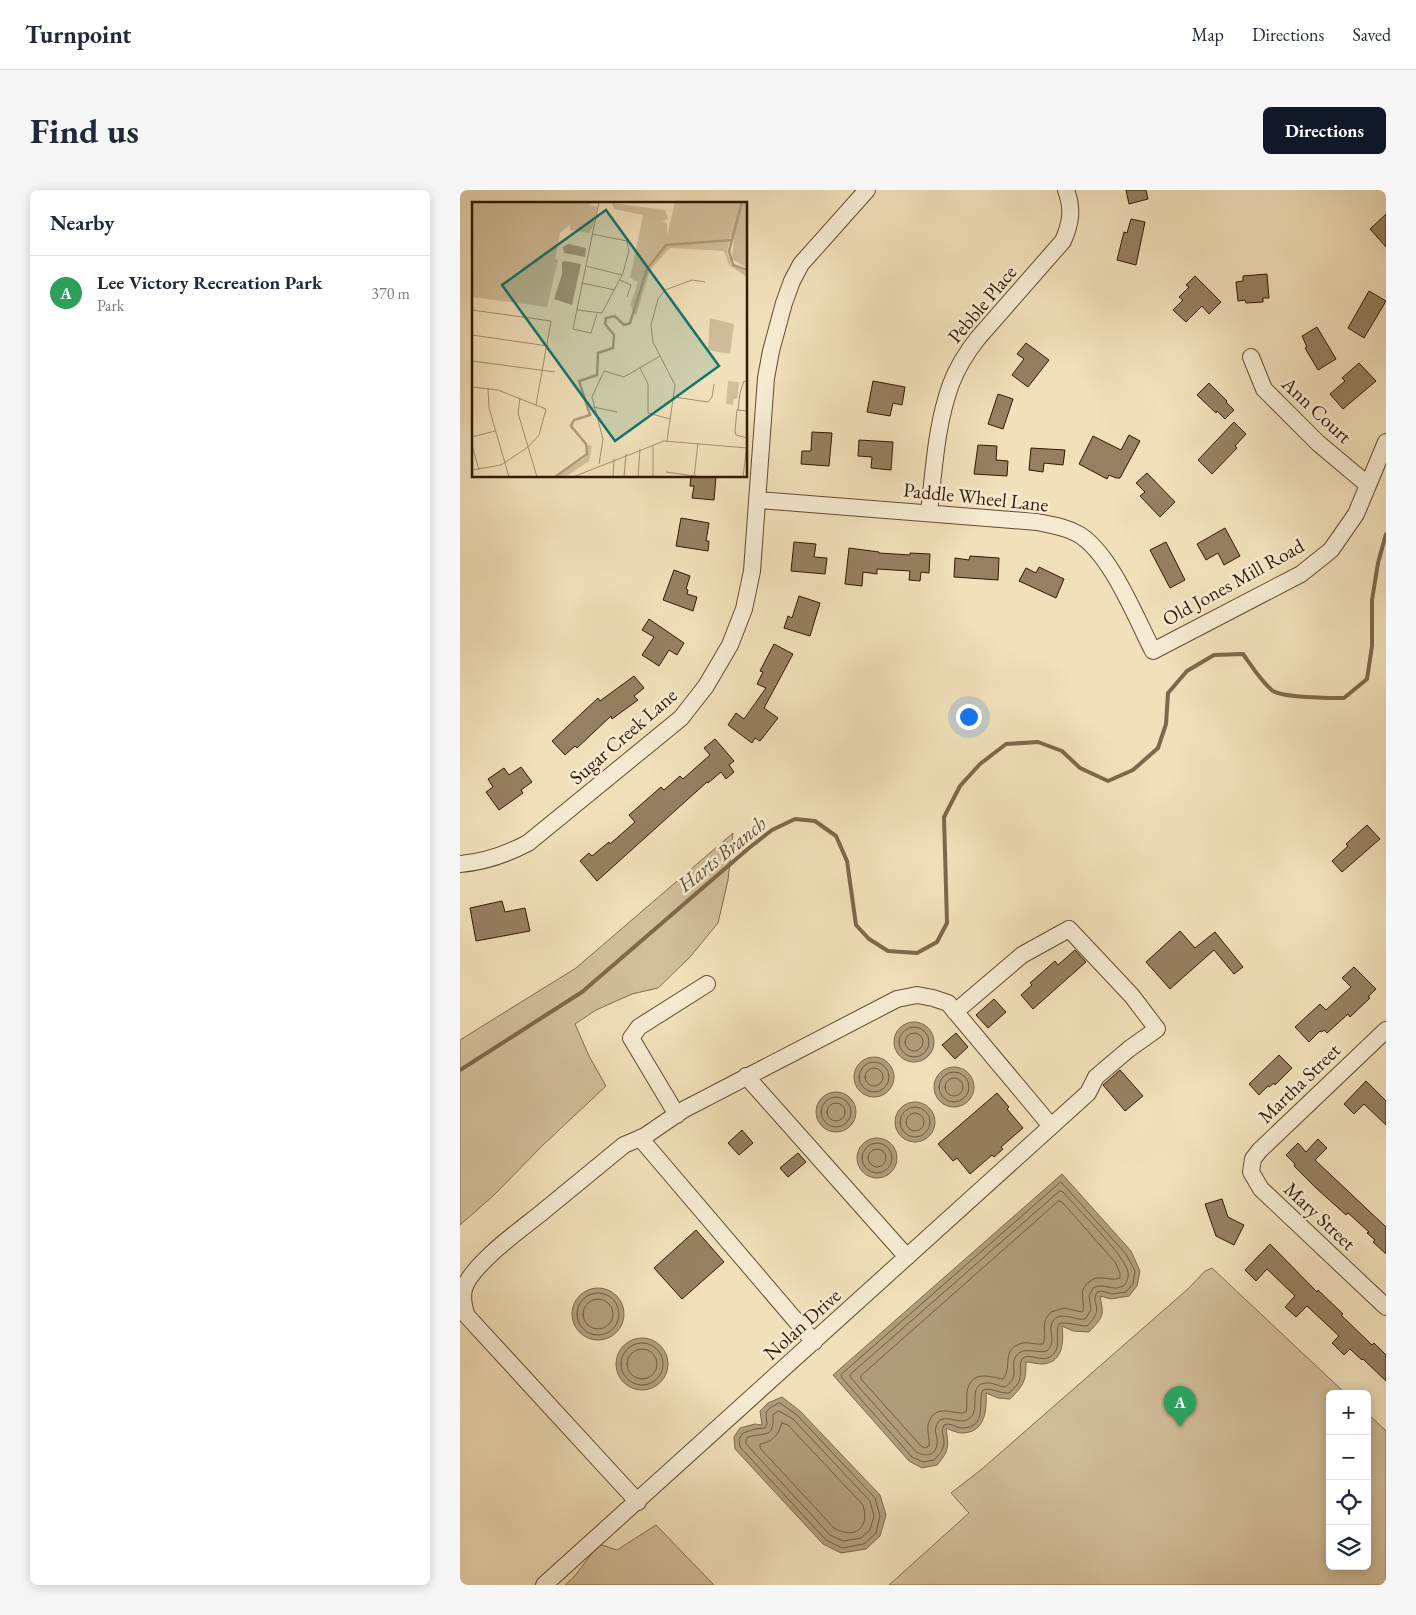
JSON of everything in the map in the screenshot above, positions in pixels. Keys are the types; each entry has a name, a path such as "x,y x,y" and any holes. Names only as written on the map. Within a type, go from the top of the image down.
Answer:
{"street":[{"name":"Pebble Place","path":"928,512 940,424 951,383 969,350 978,338 1063,242 1069,228 1071,215 1070,202 1066,190"},
{"name":"Sugar Creek Lane","path":"460,864 494,858 512,852 528,843 681,718 694,704 706,686 730,645 744,610 752,572 766,378 770,351 784,303 801,264 856,194"},
{"name":"Ann Court","path":"1252,357 1264,389 1318,443 1368,485"},
{"name":"Old Jones Mill Road","path":"1153,651 1288,581 1315,564 1331,550 1356,514 1386,442"},
{"name":"Paddle Wheel Lane","path":"758,500 928,512 1038,522 1066,528 1091,544 1102,556 1114,574 1153,651"},
{"name":"Nolan Drive","path":"544,1585 1088,1093 1096,1077 1129,1049 1157,1029 1132,996 1069,929 1022,955 955,1012"},
{"path":"676,1114 631,1038 639,1027 708,984"},
{"path":"638,1502 467,1316 464,1309 464,1289 480,1266 500,1247 624,1145 640,1138 676,1114 746,1076 897,999 917,995 948,1003 1052,1126"},
{"name":"Martha Street","path":"1251,1172 1253,1159 1259,1151 1383,1040"},
{"path":"746,1076 907,1257"},
{"path":"640,1138 814,1342"},
{"name":"Mary Street","path":"1251,1172 1255,1181 1269,1197 1386,1307"}],"shaded area":[{"path":"733,833 728,880 718,923 690,957 658,988 632,994 596,1010 575,1024 589,1056 606,1086 543,1145 494,1195 460,1225 460,1040 576,968"},
{"path":"1212,1268 1342,1390 1326,1390 1326,1570 1371,1570 1371,1417 1386,1431 1386,1585 889,1585 969,1513 951,1493 982,1469 1189,1288 1205,1271"},
{"path":"656,1525 714,1585 565,1585 574,1577 599,1544 617,1550"}],"water":[{"path":"910,1022 918,1022 925,1025 931,1031 934,1042 931,1053 925,1059 918,1062 910,1062 903,1059 897,1053 894,1046 894,1038 897,1031 903,1025"},
{"path":"878,1057 885,1060 891,1066 894,1077 893,1085 885,1094 878,1097 870,1097 863,1094 855,1085 854,1073 857,1066 866,1058"},
{"path":"950,1067 958,1067 965,1070 971,1076 974,1087 971,1098 965,1104 958,1107 950,1107 943,1104 937,1098 934,1091 934,1083 937,1076 943,1070"},
{"path":"832,1092 840,1092 847,1095 853,1101 856,1112 853,1123 847,1129 840,1132 832,1132 825,1129 819,1123 816,1116 816,1108 819,1101 825,1095"},
{"path":"911,1102 919,1102 926,1105 932,1111 935,1122 932,1133 926,1139 919,1142 911,1142 904,1139 898,1133 895,1126 895,1118 898,1111 904,1105"},
{"path":"873,1138 881,1138 888,1141 894,1147 897,1158 894,1169 888,1175 881,1178 873,1178 866,1175 860,1169 857,1162 857,1154 860,1147 866,1141"},
{"path":"1062,1174 1131,1251 1140,1271 1137,1286 1129,1296 1111,1299 1100,1296 1102,1316 1089,1332 1073,1331 1062,1326 1063,1339 1058,1356 1049,1363 1026,1362 1023,1382 1010,1399 998,1398 986,1393 985,1413 980,1425 970,1432 962,1433 946,1428 948,1444 944,1456 937,1465 922,1468 909,1461 833,1375"},
{"path":"598,1288 612,1292 620,1300 624,1314 620,1328 612,1336 598,1340 584,1336 576,1328 572,1314 576,1300 584,1292"},
{"path":"642,1338 656,1342 664,1350 668,1364 664,1378 656,1386 642,1390 628,1386 620,1378 616,1364 620,1350 628,1342"},
{"path":"782,1397 800,1411 880,1495 886,1515 880,1536 866,1549 841,1553 823,1544 735,1449 734,1437 740,1428 755,1424 762,1425 760,1411 768,1403"}],"building":[{"path":"1126,190 1146,190 1148,199 1129,204"},
{"path":"1386,214 1386,247 1370,229"},
{"path":"1131,219 1145,222 1136,265 1117,260 1124,232 1127,233"},
{"path":"1267,274 1269,298 1263,298 1263,302 1246,303 1245,300 1238,301 1236,282 1243,281 1243,276"},
{"path":"1195,276 1221,302 1209,314 1202,306 1186,322 1173,310 1183,300 1179,297 1189,287 1186,285"},
{"path":"1369,291 1386,301 1364,338 1348,328"},
{"path":"1317,327 1336,359 1318,370 1305,348 1307,347 1302,336"},
{"path":"1026,343 1049,360 1028,387 1012,375 1024,359 1017,354"},
{"path":"1359,363 1376,381 1343,409 1330,394 1345,381 1342,378"},
{"path":"873,381 905,387 902,405 893,403 890,416 867,412"},
{"path":"1209,383 1234,410 1225,419 1197,395"},
{"path":"998,394 1013,399 1003,429 988,424"},
{"path":"1234,422 1246,434 1235,446 1237,448 1212,474 1198,460"},
{"path":"812,432 832,433 829,466 801,464 802,451 811,451"},
{"path":"1129,435 1140,441 1120,478 1109,475 1107,479 1079,464 1093,436 1121,450"},
{"path":"859,440 893,442 891,470 871,468 872,457 858,456"},
{"path":"978,445 997,446 996,460 1008,461 1007,476 974,474"},
{"path":"1031,448 1065,450 1063,465 1044,463 1043,472 1029,470"},
{"path":"1147,473 1175,502 1160,517 1140,496 1145,492 1136,483"},
{"path":"691,478 716,478 714,500 692,498 694,486 690,486"},
{"path":"681,518 709,523 706,541 709,541 708,551 676,546"},
{"path":"1225,528 1240,556 1224,565 1218,553 1206,560 1197,544"},
{"path":"794,542 816,544 814,557 827,558 825,574 791,571"},
{"path":"1166,542 1185,580 1170,588 1150,550"},
{"path":"849,548 879,553 930,554 929,573 921,572 920,581 909,580 910,571 877,569 877,574 863,572 862,586 845,584"},
{"path":"970,556 999,558 998,580 954,577 955,558 969,560"},
{"path":"1039,567 1064,579 1056,598 1019,581 1026,568 1036,573"},
{"path":"674,570 690,576 686,589 688,590 687,594 697,597 693,611 663,600"},
{"path":"799,596 820,603 810,636 784,628 788,616 792,618"},
{"path":"649,619 684,643 677,655 669,650 659,666 642,655 654,637 642,630"},
{"path":"774,644 793,654 764,708 778,718 760,741 755,738 752,743 728,725 736,713 744,719 766,688 757,684 763,672 760,671"},
{"path":"634,676 644,688 634,696 638,700 612,719 611,716 577,748 575,746 565,755 552,741 598,698 600,701"},
{"path":"715,739 734,761 729,765 734,772 726,779 721,772 707,782 597,881 580,861 589,853 592,856 609,842 610,844 635,822 629,815 661,787 664,790 680,776 683,779 710,755 704,748"},
{"path":"521,767 532,782 521,790 523,793 499,810 486,792 493,787 488,779 504,768 509,775"},
{"path":"1367,825 1380,839 1342,872 1332,861 1348,846 1346,844"},
{"path":"502,901 505,912 525,908 530,931 476,941 470,908"},
{"path":"1180,931 1195,948 1215,932 1243,967 1234,974 1214,950 1170,989 1146,962"},
{"path":"1075,950 1086,962 1033,1009 1021,995 1032,985 1030,983 1055,961 1058,965"},
{"path":"1354,967 1376,989 1368,997 1370,998 1350,1017 1348,1014 1327,1033 1324,1030 1320,1031 1309,1042 1295,1027 1320,1004 1326,1010 1351,987 1342,978"},
{"path":"994,999 1006,1012 988,1028 976,1015"},
{"path":"956,1033 968,1047 955,1059 942,1045"},
{"path":"1279,1055 1292,1068 1275,1085 1274,1083 1268,1086 1259,1095 1249,1084"},
{"path":"1120,1070 1143,1096 1125,1111 1103,1085"},
{"path":"1366,1081 1386,1101 1386,1125 1364,1104 1354,1114 1344,1104"},
{"path":"997,1093 1009,1107 1007,1109 1023,1128 1001,1147 1003,1149 994,1157 992,1155 970,1174 957,1158 953,1161 938,1144"},
{"path":"742,1130 753,1143 739,1155 728,1143"},
{"path":"1318,1139 1327,1148 1315,1160 1386,1227 1386,1254 1373,1242 1375,1240 1367,1233 1369,1232 1348,1213 1346,1215 1316,1188 1286,1155 1298,1143 1306,1152"},
{"path":"798,1153 806,1162 788,1177 780,1168"},
{"path":"1222,1199 1228,1217 1244,1225 1234,1245 1216,1236 1205,1204"},
{"path":"696,1230 724,1262 682,1299 654,1268"},
{"path":"1270,1244 1317,1292 1318,1290 1343,1314 1341,1315 1372,1345 1374,1343 1386,1355 1386,1381 1350,1349 1344,1355 1332,1343 1339,1336 1307,1306 1296,1317 1285,1307 1295,1296 1267,1269 1256,1281 1245,1270"}],"waterway":[{"name":"Harts Branch","path":"460,1070 582,992 749,848 772,830 795,819 815,821 836,836 847,861 856,925 869,939 888,951 917,953 937,942 947,923 944,817 960,786 980,764 1006,744 1038,742 1062,751 1080,768 1108,781 1133,770 1158,748 1166,724 1168,693 1187,671 1214,655 1243,654 1265,683 1273,691 1279,693 1307,697 1344,698 1367,679 1372,646 1372,600 1378,563 1386,534"}],"place":[{"name":"Lee Victory Recreation Park","path":"1180,1427"}]}
